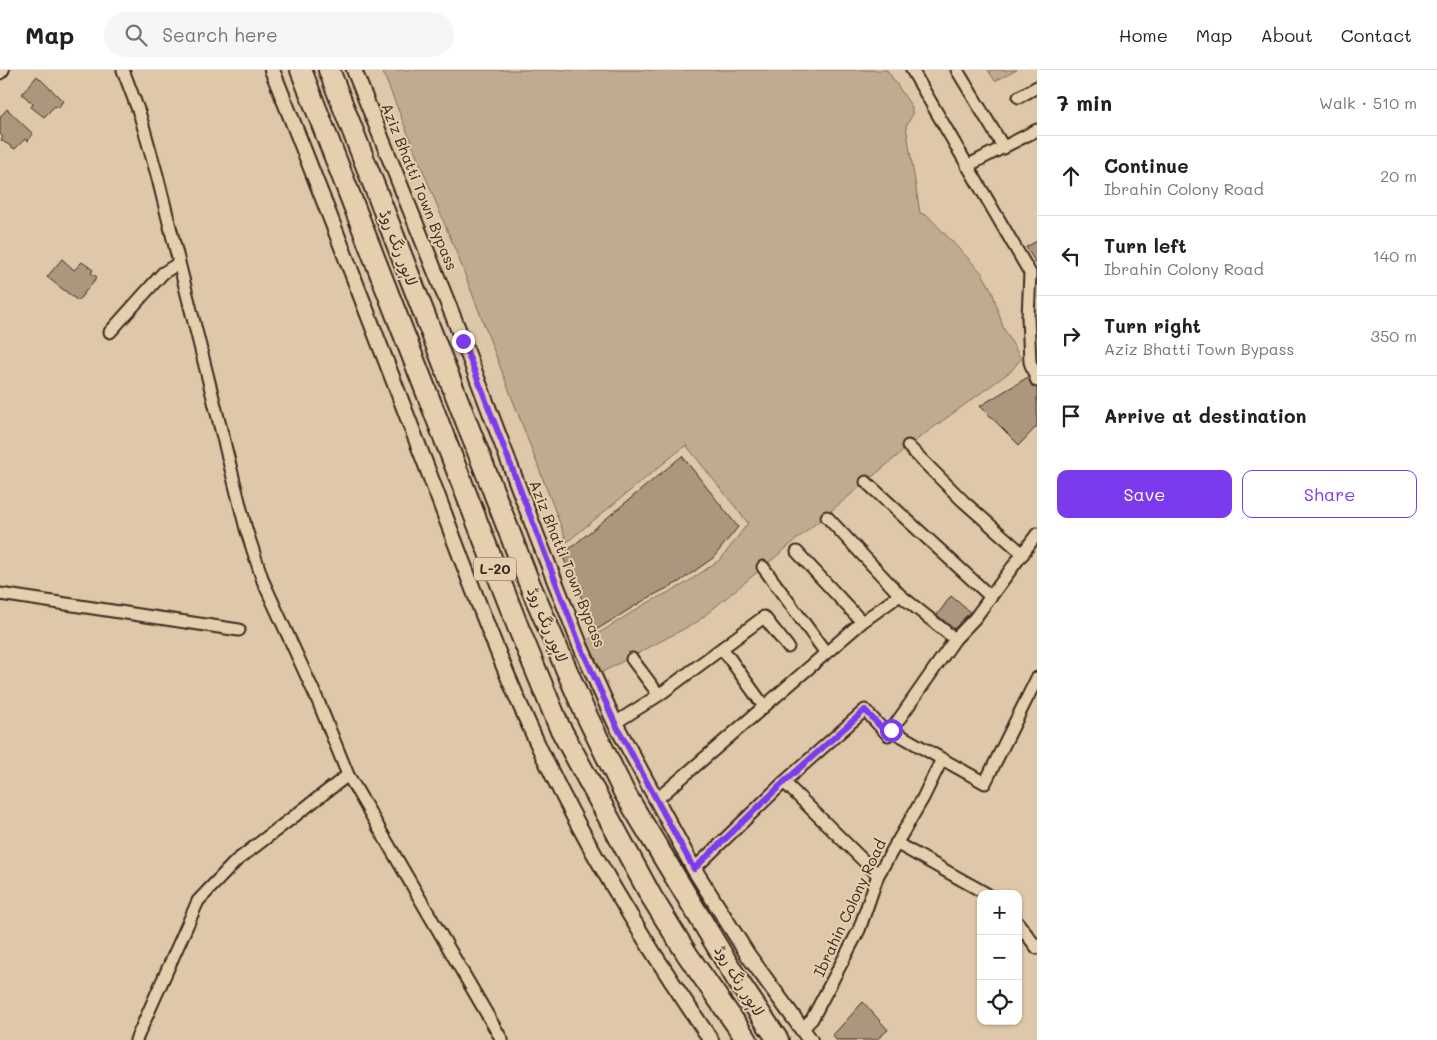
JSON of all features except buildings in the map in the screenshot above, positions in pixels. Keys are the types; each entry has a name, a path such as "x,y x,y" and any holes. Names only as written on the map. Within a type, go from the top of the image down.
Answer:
{"highway":[{"name":"لاہور رنگ روڈ","path":"301,70 518,627 560,726 651,896 687,954 747,1040"},
{"name":"لاہور رنگ روڈ","path":"329,70 530,585 583,708 624,792 738,981 778,1040"}],"street":[{"path":"0,73 3,70"},
{"path":"123,70 140,115 157,175 246,529 263,581 318,701 348,775 502,1040"},
{"path":"272,70 340,239 491,638 540,749 604,873 657,961 711,1040"},
{"name":"Aziz Bhatti Town Bypass","path":"354,70 463,341 580,645 615,723 694,869 748,954 806,1034"},
{"path":"912,70 967,166 1034,271 1030,362 1037,381"},
{"path":"957,70 1004,148"},
{"path":"1019,97 1037,87"},
{"path":"967,166 1037,130"},
{"path":"110,332 163,273 179,263"},
{"path":"908,446 964,501 1023,554"},
{"path":"866,482 990,597"},
{"path":"827,517 900,595 955,640"},
{"path":"694,869 784,782 865,710 888,735 955,640 1037,534"},
{"path":"797,552 862,622"},
{"path":"763,567 826,653"},
{"path":"0,594 239,630"},
{"path":"656,800 763,705 862,622 900,595"},
{"path":"615,723 658,696 764,616 788,647"},
{"path":"722,648 763,705"},
{"path":"632,658 658,696"},
{"path":"891,730 985,783 1037,678"},
{"name":"Ibrahin Colony Road","path":"806,1034 860,930 878,875 923,798 942,759"},
{"path":"136,1040 198,901 236,861 348,775"},
{"path":"784,782 878,875"},
{"path":"896,843 980,890"},
{"path":"1022,928 1037,948"}],"shaded area":[{"path":"382,70 887,70 912,107 912,116 906,126 920,213 928,216 982,273 992,291 1003,327 1021,359 1011,371 919,438 697,622 595,676 580,645 645,604 683,585 721,559 748,523 686,445 567,542 459,259"},
{"path":"988,70 1017,70 995,81"}],"route":[{"path":"463,341 580,645 615,723 694,869 784,782 852,724 865,710 888,735 891,730"}]}
